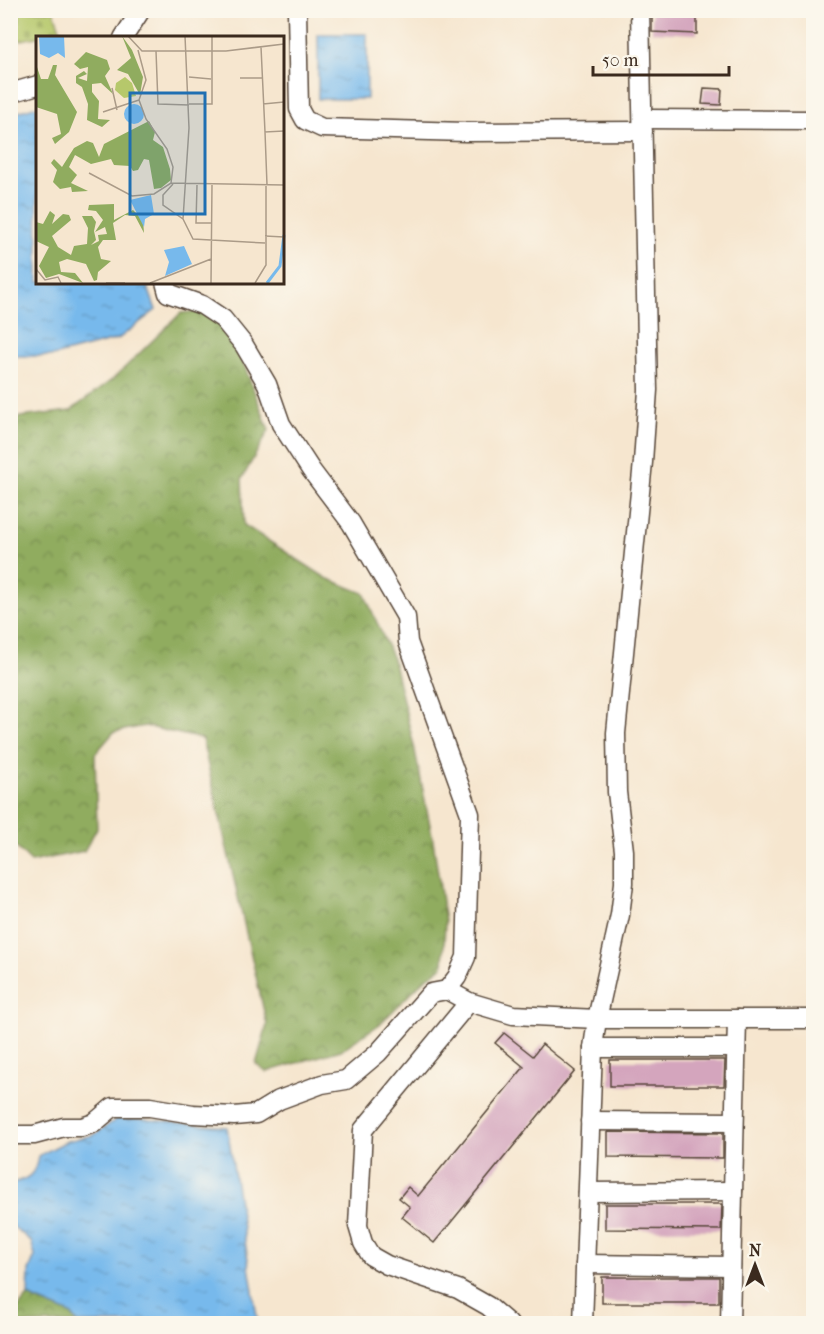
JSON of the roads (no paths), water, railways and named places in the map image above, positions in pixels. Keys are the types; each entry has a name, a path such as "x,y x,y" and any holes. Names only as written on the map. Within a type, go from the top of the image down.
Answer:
{"street":[{"path":"124,36 141,10"},
{"path":"297,10 299,109 305,120 322,128 465,132 813,120"},
{"path":"583,1323 593,1048 620,915 624,883 624,851 617,792 616,733 648,390 640,10"},
{"path":"10,93 36,86"},
{"path":"166,284 168,292 202,305 223,320 244,345 267,384 281,424 311,470 351,523 406,617 408,642 470,814 466,957 457,977 447,990"},
{"path":"10,1135 34,1135 64,1126 94,1123 113,1107 150,1107 193,1114 234,1116 256,1114 279,1100 322,1084 346,1080 378,1053 431,993 447,990 469,1002 513,1015 597,1020 813,1020"},
{"path":"469,1002 363,1130 358,1226 363,1243 371,1256 387,1265 458,1289 488,1306 509,1323"},
{"path":"730,1323 737,1020"},
{"path":"593,1048 736,1048"},
{"path":"590,1121 734,1122"},
{"path":"588,1192 733,1191"},
{"path":"585,1264 731,1266"}],"water":[{"path":"318,34 367,34 367,99 318,99"},
{"path":"36,106 36,284 147,284 156,310 118,339 53,356 11,356 11,114"},
{"path":"117,1119 227,1127 258,1323 78,1323 71,1314 28,1296 29,1271 35,1256 31,1241 11,1225 11,1183 22,1180 33,1172 38,1156 67,1141 94,1135"}]}
